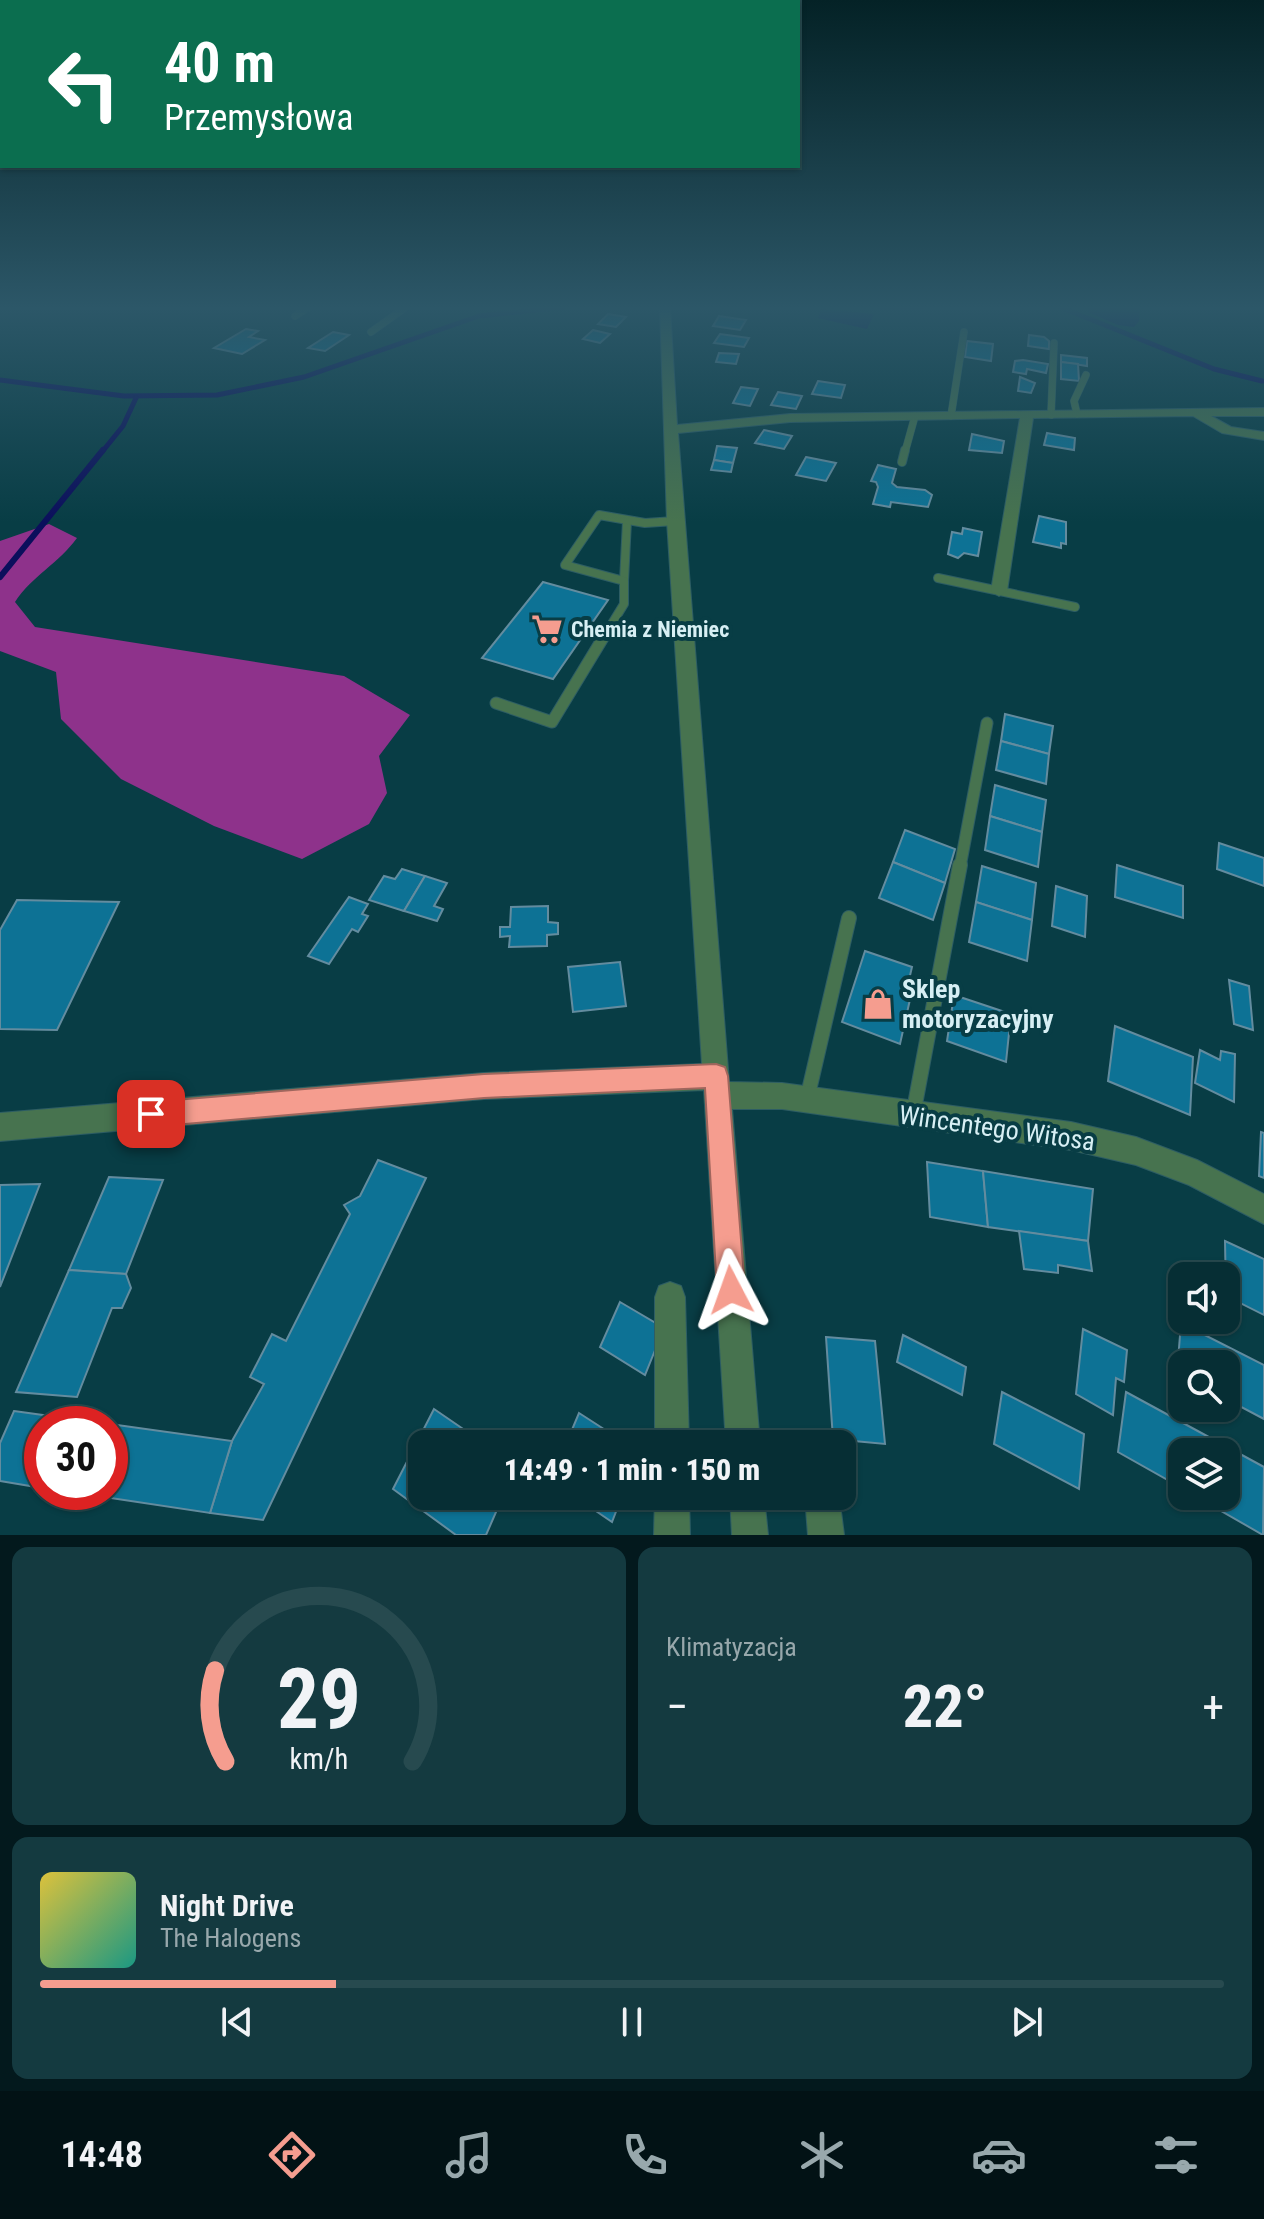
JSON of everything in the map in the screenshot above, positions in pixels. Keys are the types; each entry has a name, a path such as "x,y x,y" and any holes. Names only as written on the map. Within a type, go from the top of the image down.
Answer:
{"street":[{"path":"667,379 675,521 742,1430"},
{"path":"1195,412 1227,430 1264,436"},
{"path":"669,430 790,418 1264,412"},
{"path":"999,591 1027,415"},
{"name":"Wincentego Witosa","path":"0,1127 484,1086 717,1085 912,1116 1071,1136 1136,1151 1197,1174 1264,1210"},
{"path":"670,1297 672,1430"},
{"path":"672,1510 672,1535"},
{"path":"748,1510 750,1535"},
{"path":"823,1510 826,1535"}],"lane":[{"path":"951,416 957,379"},
{"path":"1051,415 1053,379"},
{"path":"1077,414 1074,401 1084,379"},
{"path":"902,462 915,416"},
{"path":"624,581 565,565 599,515 627,521 675,521"},
{"path":"496,703 552,722 624,604 627,521"},
{"path":"938,578 1075,607"},
{"path":"912,1116 987,723"},
{"path":"807,1099 849,918"}],"shaded area":[{"path":"49,524 77,538 15,602 35,627 344,676 410,715 379,756 387,793 369,824 302,859 214,826 121,779 61,719 56,672 0,651 0,541"}],"building":[{"path":"1020,379 1035,383 1031,393 1018,391"},
{"path":"818,381 845,385 841,398 812,394"},
{"path":"741,387 758,389 750,406 733,403"},
{"path":"778,392 802,396 796,409 771,405"},
{"path":"764,430 792,436 784,449 755,443"},
{"path":"1047,433 1075,438 1074,450 1044,445"},
{"path":"972,434 1004,441 1002,453 969,450"},
{"path":"717,446 737,448 733,463 714,460"},
{"path":"806,457 836,463 826,481 796,475"},
{"path":"714,460 733,463 731,472 711,470"},
{"path":"878,465 896,469 892,483 897,487 925,490 932,495 928,507 891,502 890,507 873,504 878,487 876,482 871,481"},
{"path":"1039,516 1066,522 1066,544 1061,543 1061,548 1033,542"},
{"path":"963,528 982,532 978,556 964,553 958,558 948,554 952,532 962,534"},
{"name":"Chemia z Niemiec","path":"543,582 608,600 553,679 482,658"},
{"path":"1005,714 1053,726 1049,754 1001,741"},
{"path":"1001,741 1049,754 1046,784 996,770"},
{"path":"995,785 1046,800 1042,832 990,816"},
{"path":"990,816 1042,832 1038,867 985,850"},
{"path":"905,830 955,849 945,883 893,862"},
{"path":"1219,843 1264,858 1264,886 1217,869"},
{"path":"893,862 945,883 933,920 879,898"},
{"path":"1117,865 1183,886 1183,918 1115,897"},
{"path":"982,866 1036,883 1032,920 976,902"},
{"path":"402,869 425,876 404,911 369,900 384,876 395,879"},
{"path":"425,876 447,883 434,906 443,909 437,921 404,911"},
{"path":"1056,886 1087,896 1085,937 1052,926"},
{"path":"349,897 368,904 362,914 368,916 358,932 352,929 329,964 308,956"},
{"path":"17,900 119,902 57,1030 0,1029 0,930"},
{"path":"976,902 1032,920 1027,961 969,942"},
{"path":"548,906 548,922 558,923 558,934 547,935 547,946 509,947 510,936 500,937 500,927 510,927 511,907"},
{"name":"Sklep motoryzacyjny","path":"865,951 912,967 908,984 913,986 900,1044 842,1022"},
{"path":"620,962 626,1006 573,1012 568,967"},
{"path":"1229,980 1249,986 1253,1030 1234,1024"},
{"path":"954,995 1011,1014 1006,1062 947,1041"},
{"path":"1115,1026 1193,1057 1190,1115 1108,1081"},
{"path":"1200,1050 1220,1060 1221,1051 1235,1054 1234,1102 1195,1083"},
{"path":"1261,1132 1264,1133 1264,1178 1259,1176"},
{"path":"378,1160 426,1178 263,1520 210,1513 232,1441 264,1384 250,1377 272,1334 286,1341 350,1214 344,1205 360,1196"},
{"path":"927,1162 983,1171 988,1227 930,1217"},
{"path":"983,1171 1093,1189 1088,1241 988,1227"},
{"path":"109,1177 163,1180 126,1274 69,1270"},
{"path":"40,1184 0,1287 0,1185"},
{"path":"1019,1231 1088,1241 1092,1271 1058,1265 1058,1273 1024,1269"},
{"path":"1225,1241 1264,1259 1264,1315 1240,1303 1240,1262 1225,1262"},
{"path":"69,1270 126,1274 131,1288 122,1308 112,1308 77,1397 16,1392"},
{"path":"620,1302 664,1328 645,1375 600,1347"},
{"path":"1083,1329 1127,1350 1124,1382 1116,1378 1113,1415 1076,1394"},
{"path":"1180,1334 1203,1334 1234,1350 1179,1350"},
{"path":"903,1335 966,1367 962,1395 897,1362"},
{"path":"826,1337 875,1341 885,1444 856,1441 856,1430 832,1430"},
{"path":"1240,1353 1264,1365 1264,1419 1240,1406"},
{"path":"1002,1392 1084,1434 1079,1489 994,1444"},
{"path":"1126,1392 1168,1415 1168,1422 1181,1422 1211,1438 1168,1438 1168,1480 1118,1452"},
{"path":"434,1409 465,1430 423,1430"},
{"path":"14,1411 24,1412 24,1485 0,1481 0,1443"},
{"path":"579,1413 605,1430 572,1430"},
{"path":"128,1427 232,1441 210,1513 128,1501"},
{"path":"1240,1454 1264,1467 1263,1535 1219,1510 1240,1510"},
{"path":"408,1460 408,1500 393,1489"},
{"path":"422,1510 497,1510 486,1535 456,1535"},
{"path":"594,1510 617,1510 612,1522"}],"waterway":[{"path":"0,380 124,396 217,395 296,379"},
{"path":"1253,379 1262,381"},
{"path":"102,452 123,426 136,398"},
{"path":"0,577 103,450"}],"place":[{"name":"Chemia z Niemiec","path":"547,629"},
{"name":"Sklep motoryzacyjny","path":"878,1004"}],"route":[{"path":"151,1114 484,1086 716,1076 731,1290"}]}
